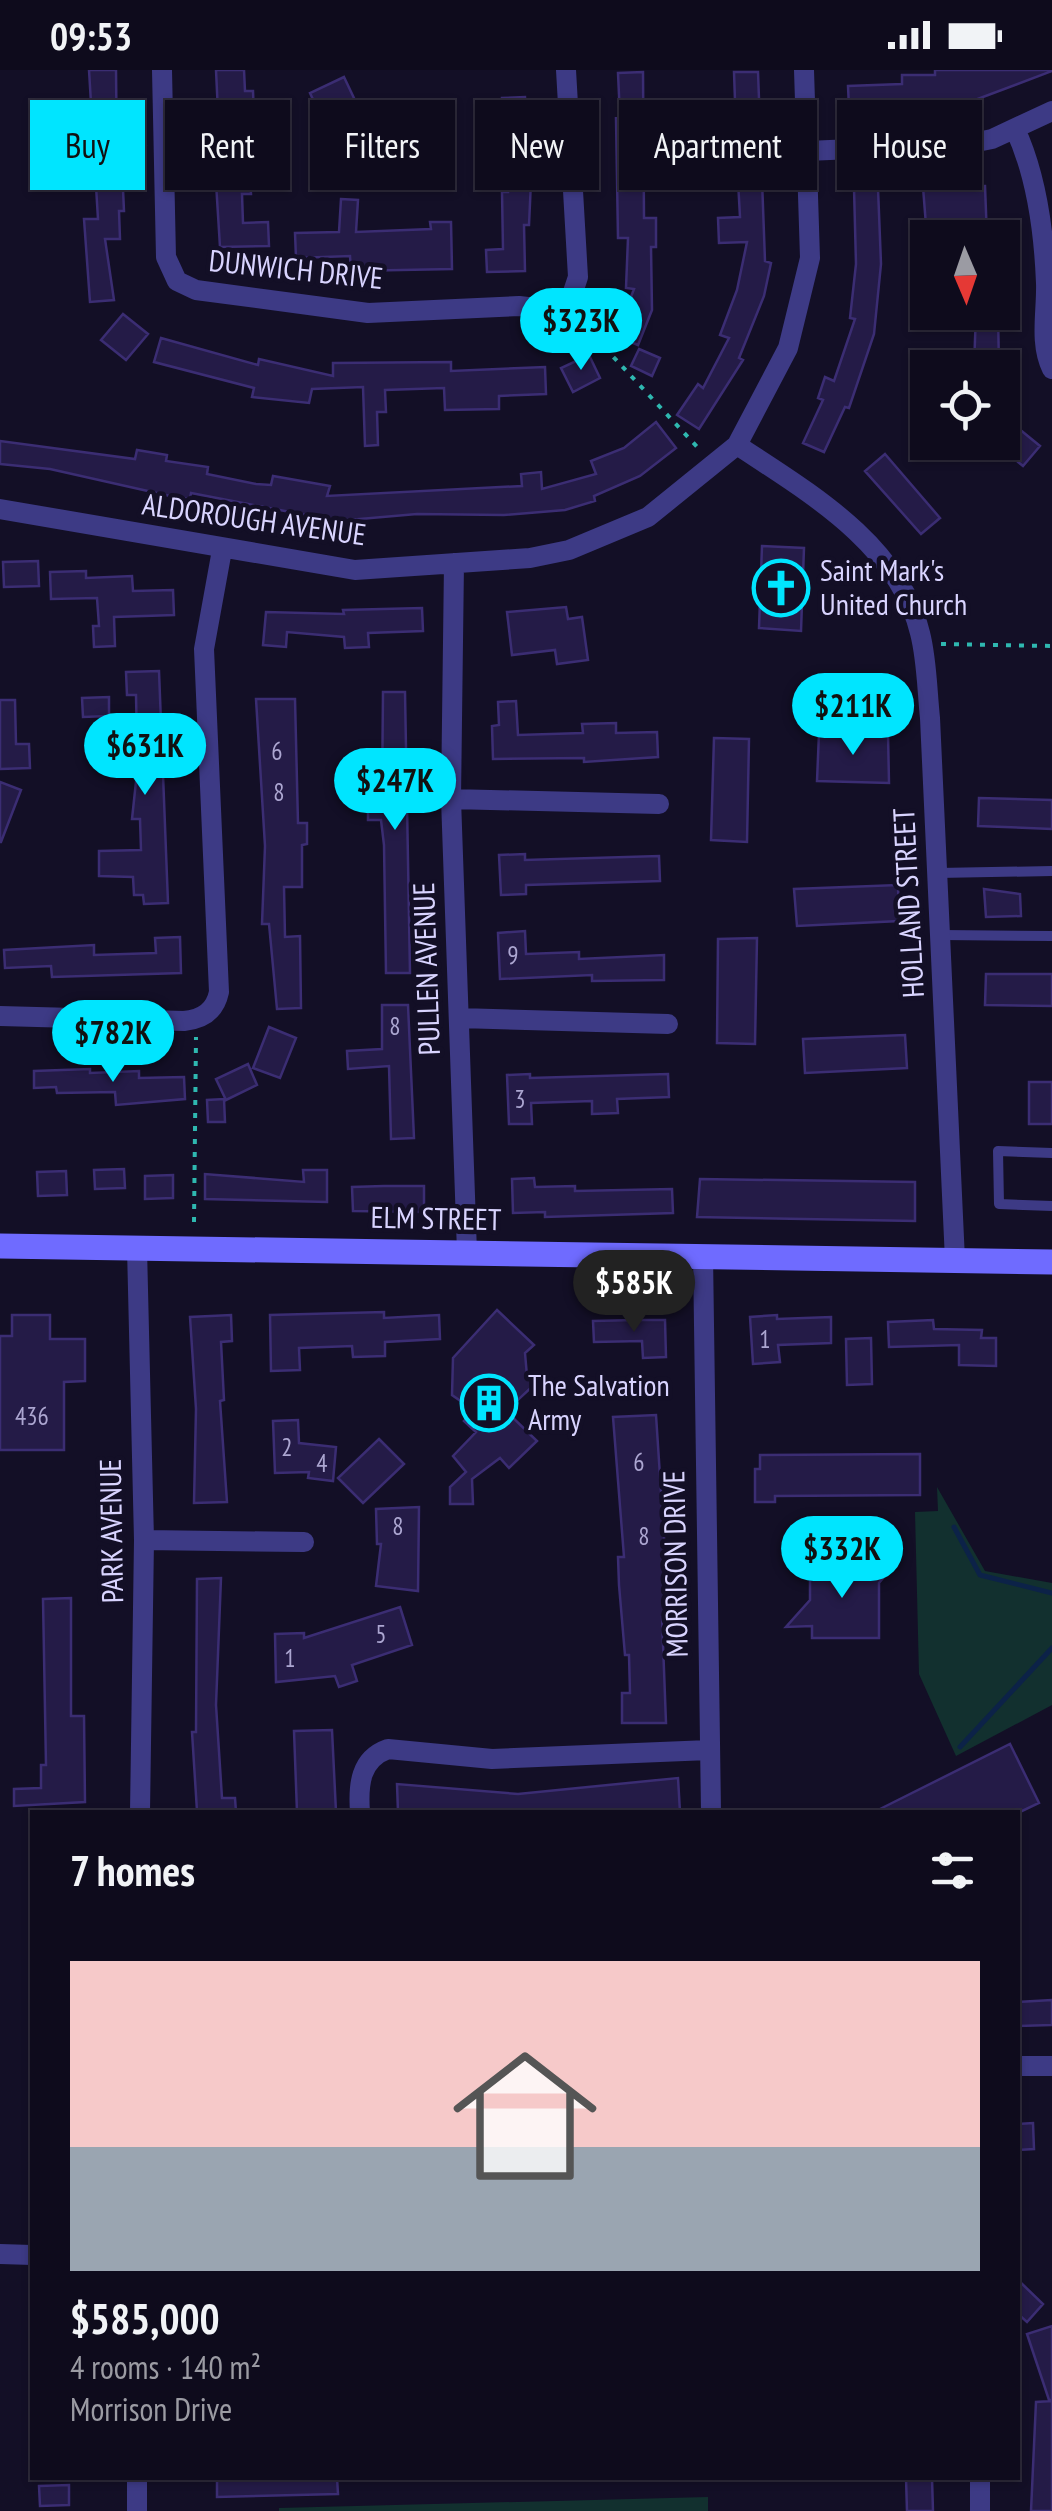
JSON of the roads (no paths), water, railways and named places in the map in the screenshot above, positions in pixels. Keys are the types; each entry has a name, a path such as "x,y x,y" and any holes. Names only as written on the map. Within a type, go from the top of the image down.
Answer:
{"main road":[{"name":"ELM STREET","path":"0,1246 1052,1262"}],"street":[{"name":"DUNWICH DRIVE","path":"162,70 166,257 177,282 186,288 368,312 519,306 545,309 570,301 578,277 566,70"},
{"name":"ALDOROUGH AVENUE","path":"804,70 805,100"},
{"path":"817,151 967,144 1015,129 1052,111"},
{"path":"1015,129 1028,157 1044,244 1045,344 1052,369"},
{"name":"ALDOROUGH AVENUE","path":"0,509 355,570 530,558 606,536 648,518 737,445 778,372 803,299 810,258 809,190"},
{"name":"HOLLAND STREET","path":"737,445 854,529 879,554 907,596 924,660 955,1260"},
{"path":"0,1016 184,1021 206,1015 215,1006 220,992 204,650 222,550"},
{"name":"PULLEN AVENUE","path":"454,563 451,799 467,1252"},
{"path":"451,799 659,804"},
{"path":"459,1018 668,1024"},
{"name":"PARK AVENUE","path":"137,1248 144,1540 140,1810"},
{"name":"MORRISON DRIVE","path":"702,1255 711,1810"},
{"path":"144,1540 304,1542"},
{"path":"360,1810 360,1782 366,1765 374,1754 388,1750 492,1759 710,1750"},
{"path":"1020,2066 1052,2066"},
{"path":"0,2254 30,2255"},
{"path":"137,2480 137,2511"},
{"path":"980,2480 980,2511"}],"lane":[{"path":"937,873 1052,871"},
{"path":"941,936 1052,936"},
{"path":"1052,1153 998,1151 1000,1204 1052,1206"}],"waterway":[{"path":"954,1527 980,1575 1052,1593"},
{"path":"960,1747 1052,1648"}],"place":[{"name":"Saint Mark's United Church","path":"781,588"},
{"name":"The Salvation Army","path":"489,1403"}]}
